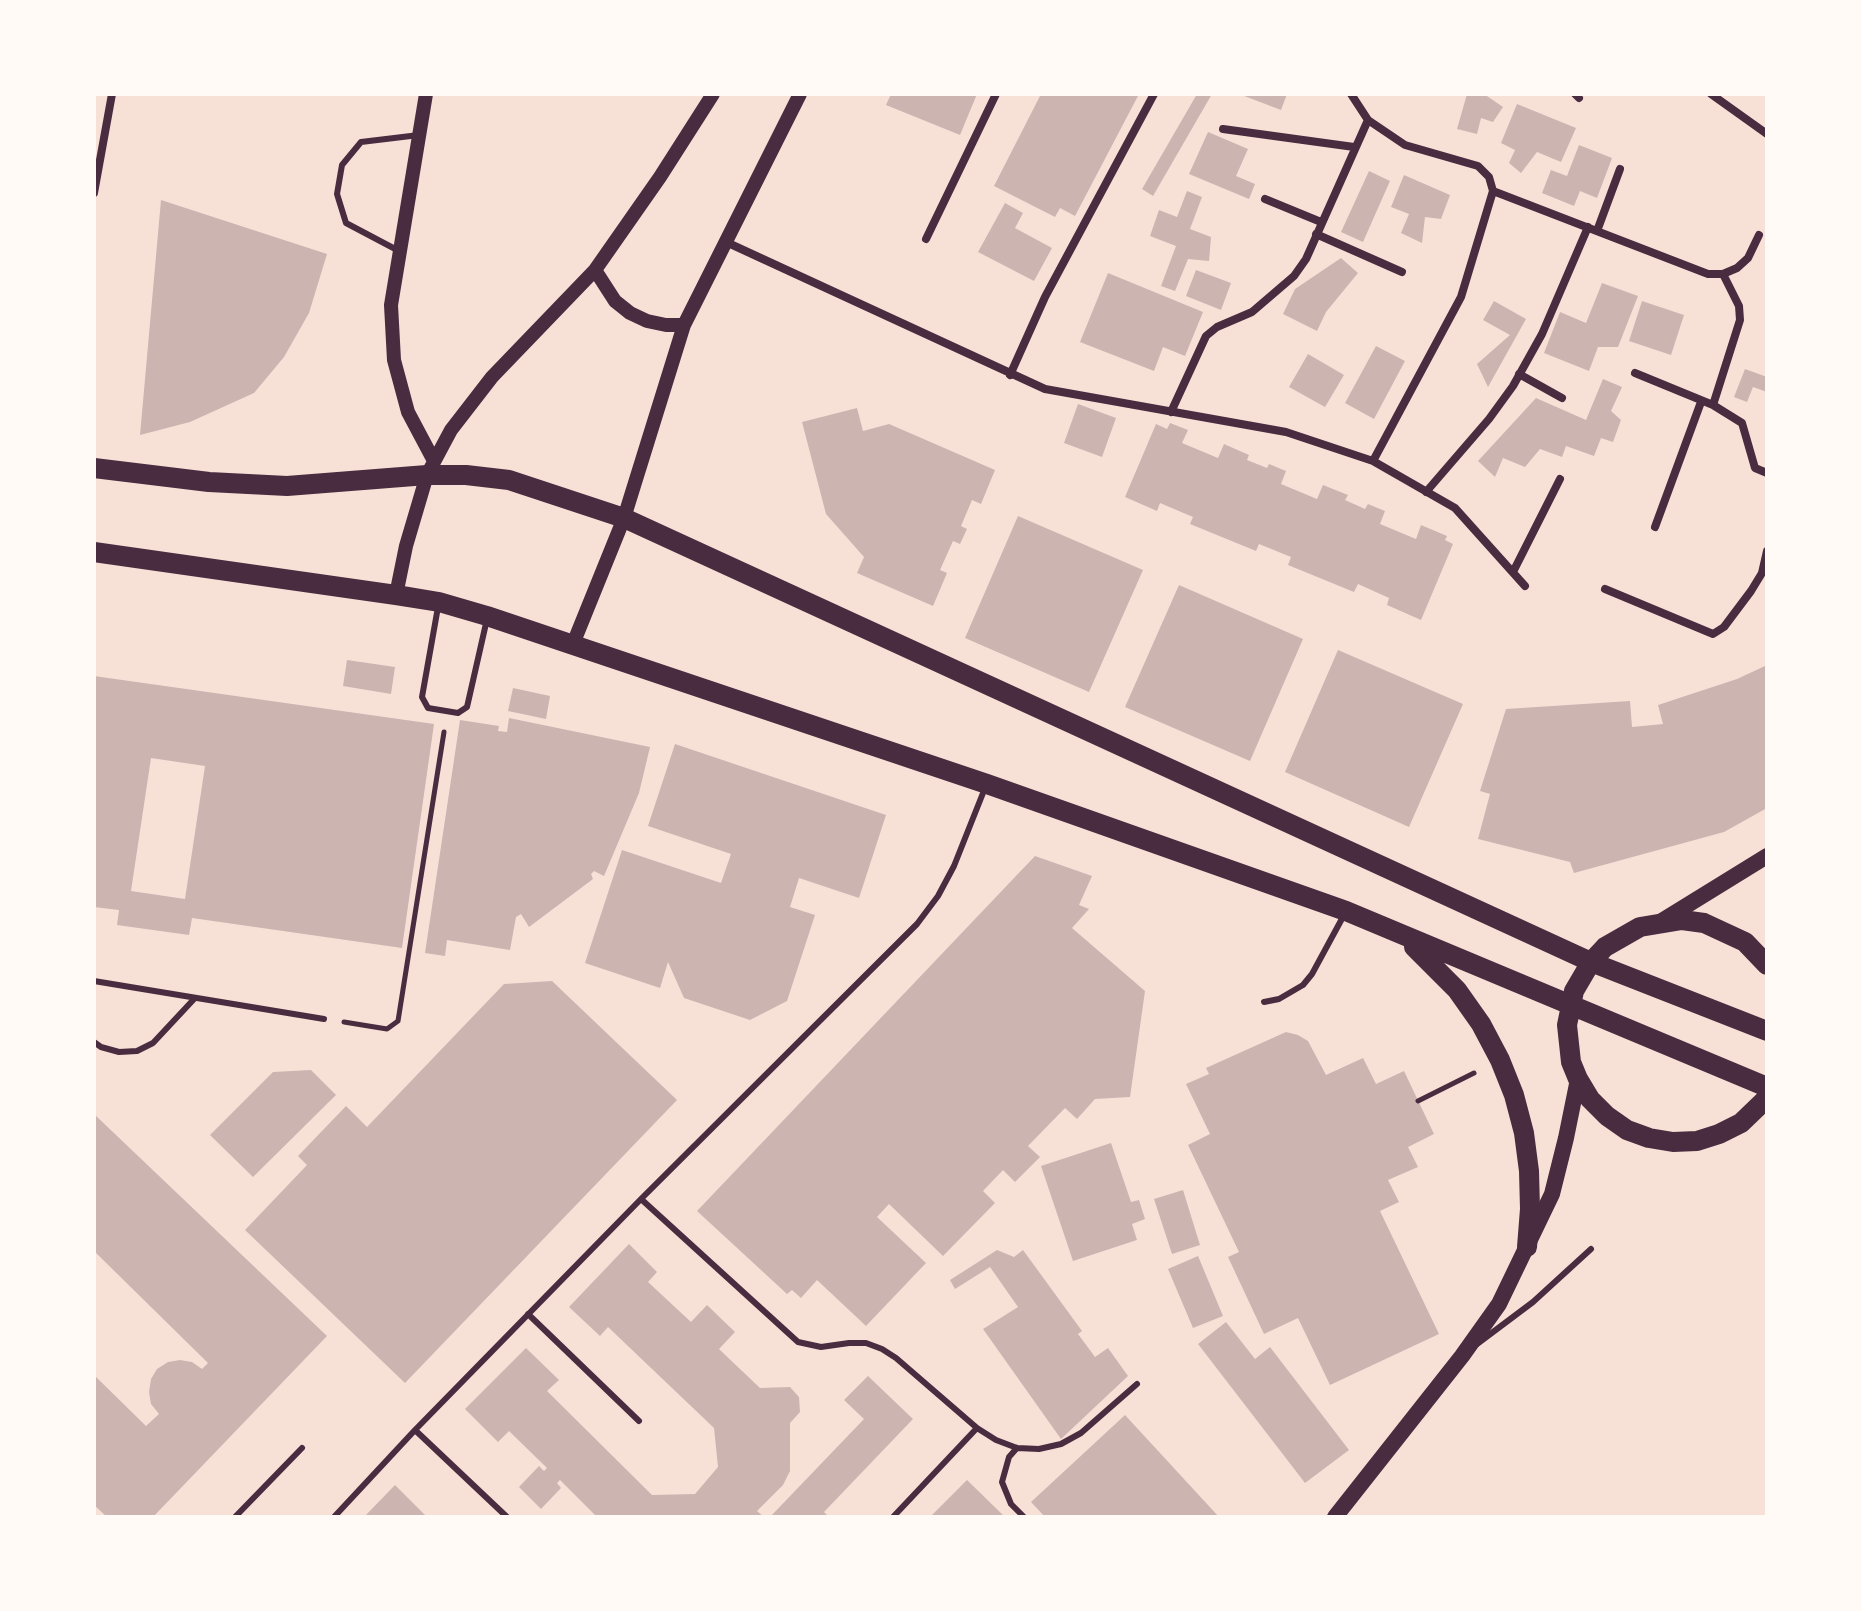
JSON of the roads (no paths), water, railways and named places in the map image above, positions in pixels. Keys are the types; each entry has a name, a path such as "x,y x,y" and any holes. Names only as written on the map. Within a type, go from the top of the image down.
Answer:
{"main road":[{"path":"94,468 209,482 287,486 431,468 509,480 624,518 1591,962 1767,1031"},
{"path":"94,552 439,602 487,616 987,784 1346,911 1767,1087"},
{"path":"1660,922 1767,856"},
{"path":"1767,965 1745,942 1704,923 1682,920 1640,927 1605,947 1591,962 1578,983 1570,1006 1567,1043 1578,1079 1598,1108 1627,1130 1649,1138 1673,1142 1697,1141 1719,1134 1741,1123 1767,1098"},
{"path":"1398,934 1429,960 1457,990 1481,1024 1500,1060 1518,1108 1529,1171 1527,1247"},
{"path":"1335,1517 1462,1356 1499,1304 1552,1194 1578,1079"}],"street":[{"path":"94,193 112,94"},
{"path":"426,94 391,305 394,360 408,412 431,468"},
{"path":"396,595 406,546 431,468 451,430 492,377 595,270 713,94"},
{"path":"573,644 624,518 684,325 800,94"},
{"path":"926,239 996,94"},
{"path":"1010,375 1045,297 1154,94"},
{"path":"1351,94 1368,120 1405,145 1478,166 1489,177 1493,191 1461,297 1373,461"},
{"path":"1711,94 1767,134"},
{"path":"1171,412 1206,336 1217,327 1252,312 1294,276 1306,259 1368,120"},
{"path":"1223,129 1354,147"},
{"path":"1426,492 1489,419 1519,374 1542,334 1620,169"},
{"path":"1493,191 1708,274 1723,274 1737,268 1748,258 1759,235"},
{"path":"1265,199 1321,222"},
{"path":"1316,234 1402,272"},
{"path":"726,242 1045,389 1286,432 1373,461 1455,508 1525,586"},
{"path":"595,270 615,301 630,313 647,321 684,325"},
{"path":"1713,405 1740,320 1739,306 1723,274"},
{"path":"1635,373 1713,405 1742,423 1755,468 1767,473"},
{"path":"1519,374 1562,398"},
{"path":"1655,527 1701,402"},
{"path":"1513,572 1560,479"},
{"path":"1605,589 1708,633 1717,633 1762,573 1767,551"}],"lane":[{"path":"400,251 346,223 337,194 342,165 361,142 419,135"},
{"path":"439,602 423,700 428,708 462,713 467,707 487,616"},
{"path":"334,1517 641,1199 917,924 938,896 954,866 987,784"},
{"path":"1264,1002 1279,999 1303,985 1346,911"},
{"path":"94,981 324,1019"},
{"path":"94,1042 119,1052 137,1051 153,1043 195,998"},
{"path":"641,1199 798,1342 821,1347 866,1343 882,1349 977,1428 1017,1448 1039,1449 1081,1433 1137,1384"},
{"path":"1462,1356 1533,1302 1591,1249"},
{"path":"528,1314 639,1421"},
{"path":"893,1517 977,1428"},
{"path":"415,1430 507,1517"},
{"path":"235,1517 302,1448"},
{"path":"1017,1448 1009,1457 1002,1482 1011,1504 1024,1517"}]}
